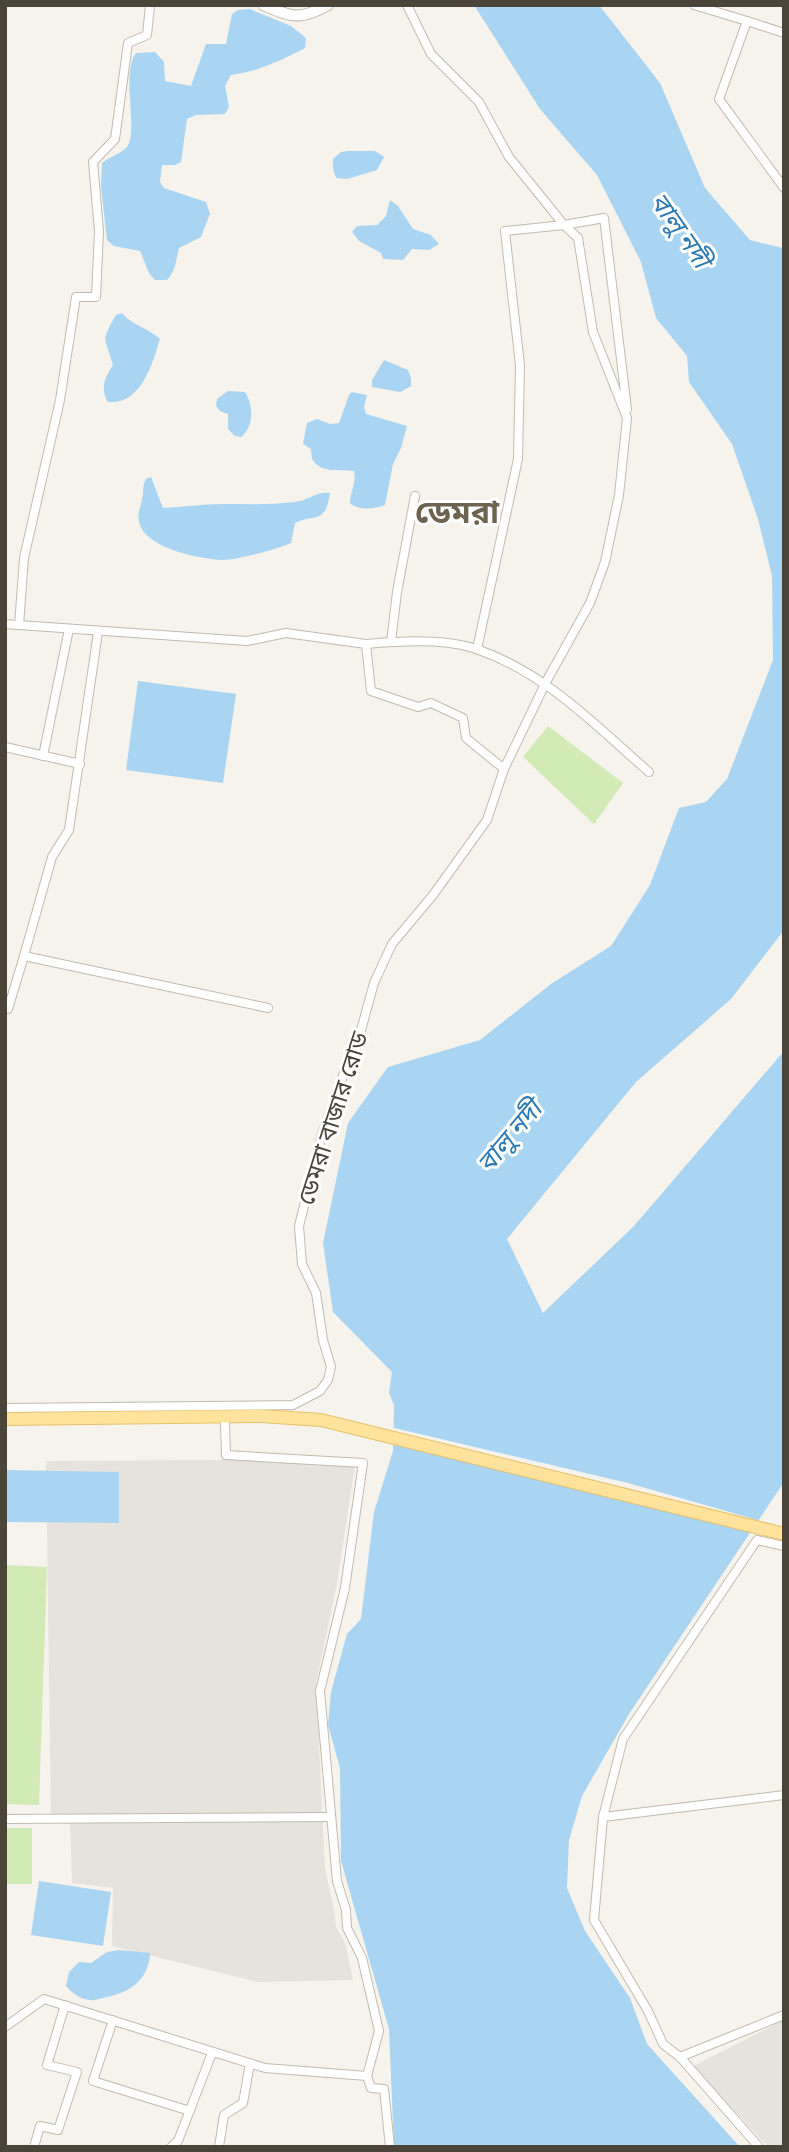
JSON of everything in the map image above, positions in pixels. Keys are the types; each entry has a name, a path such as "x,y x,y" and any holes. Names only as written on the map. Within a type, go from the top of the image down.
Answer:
{"main road":[{"path":"5,1419 261,1416 321,1420 784,1534"}],"street":[{"path":"19,625 23,558 60,400 76,297 96,297 99,232 93,162 115,139 128,43 147,35 150,5"},
{"path":"262,5 295,17 315,12 328,5"},
{"path":"407,5 431,54 479,102 509,157 564,225 578,238 593,332 627,418"},
{"path":"694,5 784,33"},
{"path":"747,21 719,99 784,188"},
{"name":"ডেমরা বাজার রোড","path":"5,1408 293,1405 320,1391 328,1380 331,1367 323,1340 316,1293 302,1265 299,1226 322,1134 344,1073 355,1052 373,983 392,944 433,895 486,820 504,769 546,682 590,603 604,562 619,495 627,418 604,218 564,225"},
{"path":"477,649 518,459 520,365 505,231 564,225"},
{"path":"391,642 397,592 415,496"},
{"path":"5,624 247,641 286,633 366,644 420,642 477,649 546,682 649,772"},
{"path":"43,756 69,629"},
{"path":"8,1009 52,857 69,830 98,632"},
{"path":"366,644 371,691 418,707 431,703 463,718 467,738 504,769"},
{"path":"5,747 80,764"},
{"path":"24,956 268,1007"},
{"path":"225,1424 226,1455 363,1463 345,1588 320,1691 337,1881 346,1910 347,1928 362,1958 379,2031 367,2076 371,2088 384,2089 390,2147"},
{"path":"759,2147 680,2057 663,2044 648,2011 594,1920 603,1817 623,1740 757,1540 784,1546"},
{"path":"603,1817 784,1795"},
{"path":"5,1819 331,1817"},
{"path":"5,2027 44,1999 265,2068 367,2076"},
{"path":"34,2147 40,2126 58,2130 77,2072 47,2065 65,2005"},
{"path":"680,2057 784,2015"},
{"path":"113,2020 93,2081 190,2111"},
{"path":"172,2147 178,2141 212,2053"},
{"path":"219,2147 224,2115 243,2103 250,2063"}],"shaded area":[{"path":"356,1459 336,1589 316,1683 325,1869 336,1927 346,1945 353,1980 258,1982 112,1946 113,1888 72,1883 70,1824 51,1821 46,1461"},
{"path":"784,2020 784,2147 768,2147 693,2066"}],"green space":[{"path":"548,726 623,783 594,824 523,757"},
{"path":"5,1565 47,1567 39,1805 5,1804"},
{"path":"5,1828 32,1828 32,1884 5,1884"}],"water":[{"name":"বালু নদী","path":"474,5 599,5 660,83 705,188 750,240 783,248 784,251 784,930 731,999 636,1082 507,1239 543,1313 634,1226 784,1051 784,1482 629,1714 582,1796 569,1840 567,1888 585,1931 630,1998 647,2044 740,2147 394,2147 389,2029 341,1861 340,1768 328,1725 331,1692 347,1634 361,1619 374,1512 393,1451 394,1405 389,1393 392,1372 333,1312 323,1243 348,1123 388,1067 480,1040 551,984 611,946 650,885 679,808 706,802 727,779 773,660 772,576 758,519 732,444 689,382 687,356 656,318 641,262 597,175 540,109"},
{"path":"250,9 291,26 306,38 305,48 260,68 231,75 225,86 229,107 225,114 196,115 187,119 181,162 162,165 160,182 164,188 206,202 210,214 201,237 179,248 174,269 167,280 155,280 149,273 140,251 114,246 107,240 101,187 102,163 124,150 130,140 129,88 132,62 136,53 155,52 164,62 165,81 191,86 206,44 226,44 232,14 238,10"},
{"path":"375,151 384,157 377,170 347,179 336,178 333,159 341,152"},
{"path":"390,200 398,206 413,229 431,235 439,244 429,250 412,249 403,260 383,259 381,253 359,241 352,232 357,226 377,225 386,216"},
{"path":"122,313 160,339 149,371 137,390 129,397 108,402 104,383 113,365 106,335 116,315"},
{"path":"384,360 408,370 411,386 400,392 372,387 372,380"},
{"path":"228,391 245,392 250,404 250,422 241,437 235,436 228,429 228,414 216,406 217,399"},
{"path":"352,392 367,395 364,407 366,414 407,426 393,464 385,505 376,508 362,508 350,503 354,471 320,467 312,459 311,449 303,444 307,423 317,419 330,424 339,423"},
{"path":"151,477 163,508 285,503 320,493 330,493 322,514 295,523 291,543 223,560 174,550 161,545 143,530 139,512 146,479"},
{"path":"138,681 236,694 223,783 126,770"},
{"path":"5,1470 119,1472 119,1523 5,1522"},
{"path":"39,1881 111,1892 103,1946 31,1935"},
{"path":"119,1950 150,1953 146,1970 131,1988 116,1995 92,2000 80,1997 66,1986 69,1972 79,1962 91,1963 107,1952"}],"pier":[{"path":"390,1427 628,1483 761,1521 755,1532 390,1440"}],"district":[{"name":"ডেমরা","path":"457,511"}]}
